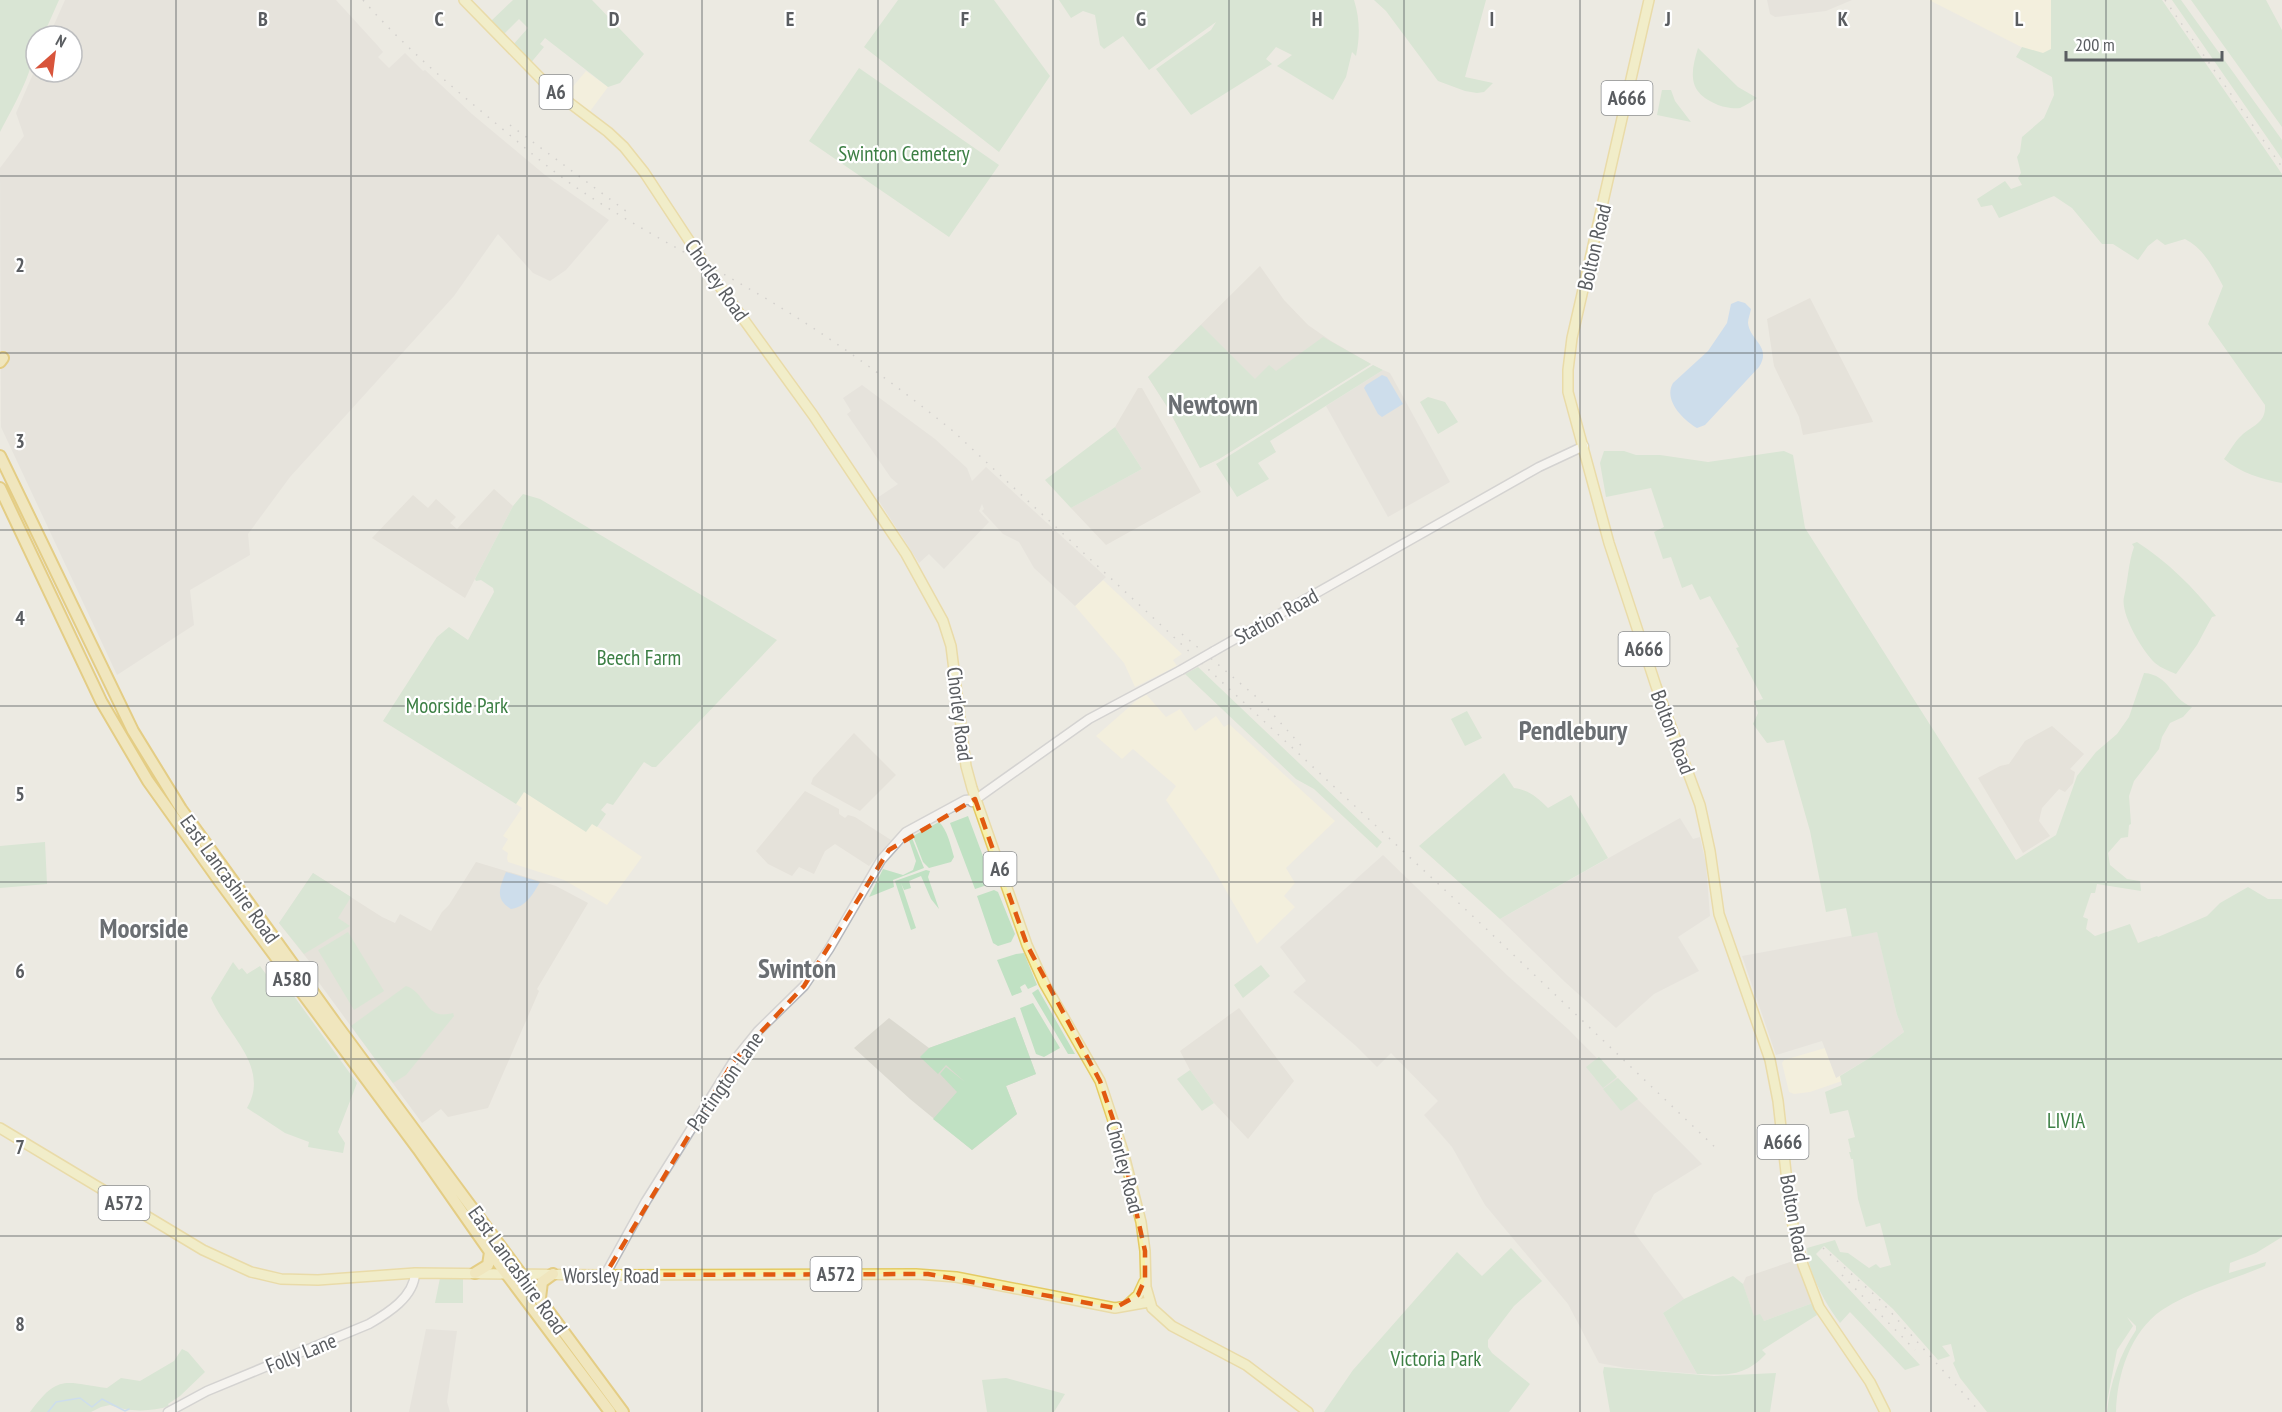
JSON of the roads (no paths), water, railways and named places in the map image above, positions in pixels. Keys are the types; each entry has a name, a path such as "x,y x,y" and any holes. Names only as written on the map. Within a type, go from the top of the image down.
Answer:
{"highway":[{"name":"East Lancashire Road","path":"0,456 100,665 156,771 208,849 623,1412"},
{"name":"East Lancashire Road","path":"0,488 101,702 148,781 405,1132 489,1252 610,1412"},
{"path":"475,1273 488,1265 489,1252"},
{"path":"540,1298 542,1282 553,1274"}],"main road":[{"name":"Chorley Road","path":"464,0 550,88 624,147 650,181 718,284 813,415 900,544 943,621 951,646 966,765 975,799 1027,945 1047,988 1100,1081 1123,1151 1141,1222 1149,1302"},
{"name":"Bolton Road","path":"1649,0 1572,338 1568,392 1609,543 1656,686 1700,805 1710,851 1719,914 1770,1060 1778,1101 1791,1217 1803,1265 1819,1306 1870,1383 1885,1412"},
{"name":"Station Road","path":"975,799 1089,719 1181,670 1539,467 1584,446"},
{"name":"Partington Lane","path":"605,1275 646,1201 732,1063 758,1031 804,986 834,940 876,867 914,826 965,800 975,799"},
{"name":"Worsley Road","path":"0,1128 195,1246 251,1272 281,1278 309,1280 415,1273 928,1274 956,1277 1121,1308 1149,1302"},
{"path":"458,1189 475,1221 507,1267 506,1273"},
{"name":"Folly Lane","path":"168,1412 207,1391 369,1324 391,1309 407,1293 414,1282 415,1273"},
{"path":"522,1274 522,1284 551,1325 570,1359"},
{"path":"1121,1308 1136,1297 1145,1280"},
{"path":"1149,1302 1166,1323 1246,1365 1308,1412"}],"water":[{"path":"1738,301 1745,303 1751,309 1748,323 1752,335 1762,349 1762,360 1759,367 1705,425 1697,428 1676,409 1671,389 1673,383 1708,351 1727,323 1731,304"},
{"path":"1382,375 1387,377 1403,404 1382,417 1378,414 1364,388"},
{"path":"506,872 540,882 525,903 516,908 511,909 500,897 500,888"}],"waterway":[{"path":"48,1412 56,1402 80,1398 92,1407 102,1399 125,1411 129,1409"}],"railway":[{"path":"363,0 429,66 564,179 618,214 805,323 881,375 953,431 1478,921 1719,1151"},
{"path":"2165,0 2282,167"},
{"path":"510,125 630,214"},
{"path":"1182,634 1260,700 1306,751"},
{"path":"1823,1248 1879,1299 1980,1412"},
{"path":"1842,1275 1915,1350"}],"district":[{"name":"Newtown","path":"1213,404"},
{"name":"Pendlebury","path":"1573,730"},
{"name":"Moorside","path":"144,928"},
{"name":"Swinton","path":"797,968"}],"park label":[{"name":"Swinton Cemetery","path":"904,153"},
{"name":"Beech Farm","path":"639,657"},
{"name":"Moorside Park","path":"457,705"},
{"name":"LIVIA","path":"2066,1120"},
{"name":"Victoria Park","path":"1436,1358"}]}
